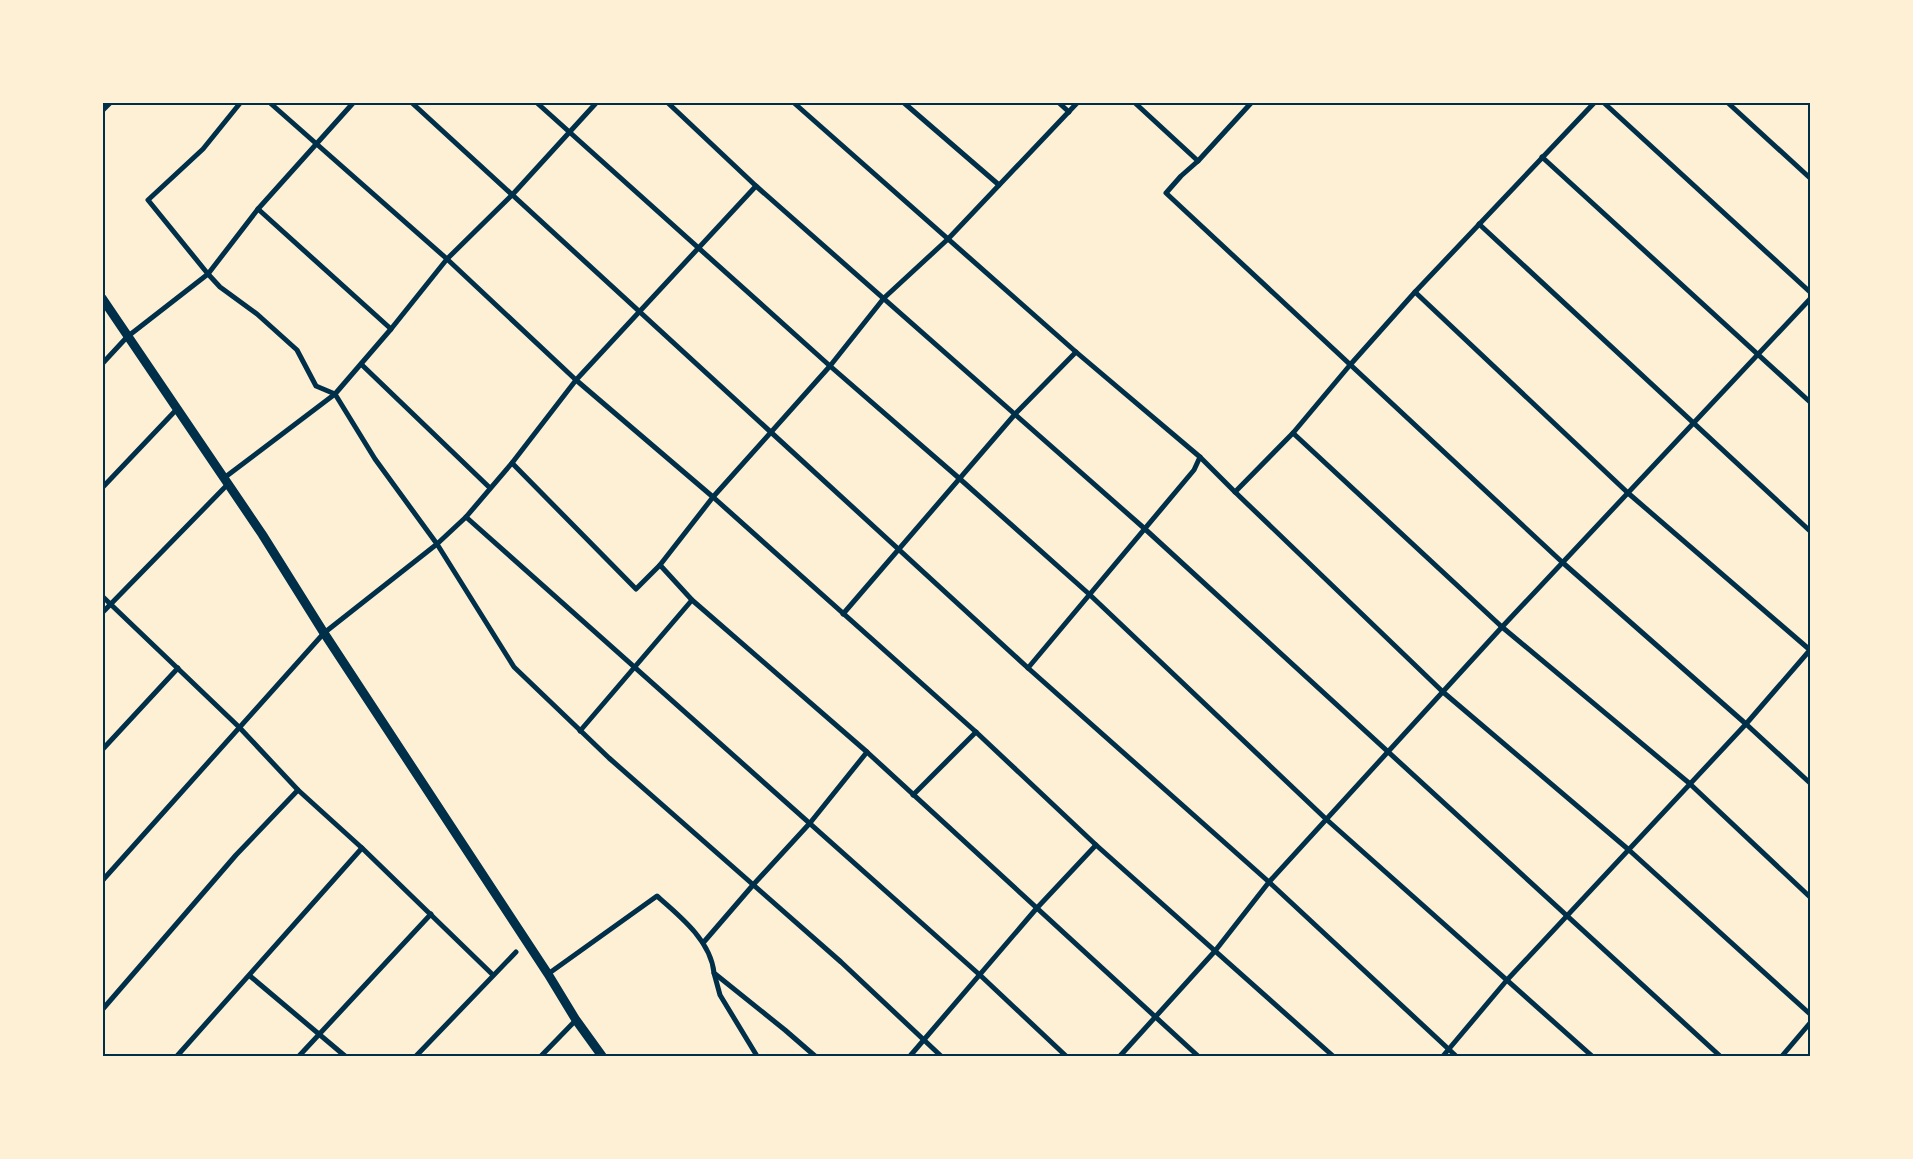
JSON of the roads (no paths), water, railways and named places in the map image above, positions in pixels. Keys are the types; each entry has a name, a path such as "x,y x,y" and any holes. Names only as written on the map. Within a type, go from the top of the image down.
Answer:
{"street":[{"path":"102,111 111,102"},
{"path":"241,102 203,149 148,200 220,287 257,314 297,350 316,386 334,394 375,459 437,544 514,667 608,758 841,962 941,1056"},
{"path":"269,102 447,259 576,380 713,497 976,732 1096,845 1333,1056"},
{"path":"102,364 127,337 208,274 258,210 354,102"},
{"path":"411,102 1028,668 1269,882 1456,1056"},
{"path":"536,102 830,366 1089,594 1326,819 1592,1056"},
{"path":"102,613 226,480 334,394 391,329 447,259 513,194 597,102"},
{"path":"667,102 756,186 1016,413 1145,529 1720,1056"},
{"path":"793,102 1076,352 1200,456 1443,692 1629,850 1810,1014"},
{"path":"903,102 999,186"},
{"path":"1058,102 1069,112"},
{"path":"512,463 636,589 660,564 713,497 770,431 830,366 884,298 948,239 1078,102"},
{"path":"1134,102 1198,161"},
{"path":"1252,102 1198,161 1180,176 1166,193 1562,562 1810,783"},
{"path":"1235,492 1293,433 1415,292 1595,102"},
{"path":"1603,102 1810,292"},
{"path":"1727,102 1810,178"},
{"path":"1542,157 1810,402"},
{"path":"102,881 324,633 437,544 466,517 512,463 576,380 756,186"},
{"path":"258,210 391,329"},
{"path":"1479,224 1810,531"},
{"path":"1415,292 1628,493 1810,650 1746,724 1507,980 1443,1056"},
{"path":"102,298 226,480 548,974 576,1020 602,1056"},
{"path":"1120,1056 1215,951 1269,882 1326,819 1562,562 1810,299"},
{"path":"843,614 1016,413 1076,352"},
{"path":"361,364 490,488"},
{"path":"102,488 177,409"},
{"path":"1293,433 1502,627 1690,783 1810,897"},
{"path":"1028,668 1194,470 1200,456"},
{"path":"466,517 810,823 1066,1056"},
{"path":"660,564 692,600 867,752 1155,1019 1198,1056"},
{"path":"102,596 239,727 298,790 362,848 493,975"},
{"path":"580,731 636,668 692,600"},
{"path":"102,750 178,668"},
{"path":"914,795 976,732"},
{"path":"703,943 810,823 867,752"},
{"path":"102,1010 236,856 298,790"},
{"path":"910,1056 1036,909 1096,845"},
{"path":"177,1056 362,848"},
{"path":"548,974 657,896 678,914 703,943 713,960 714,973 720,995 757,1056"},
{"path":"299,1056 430,914"},
{"path":"416,1056 516,952"},
{"path":"714,973 815,1056"},
{"path":"250,976 346,1056"},
{"path":"541,1056 576,1020"},
{"path":"1782,1056 1810,1023"}]}
